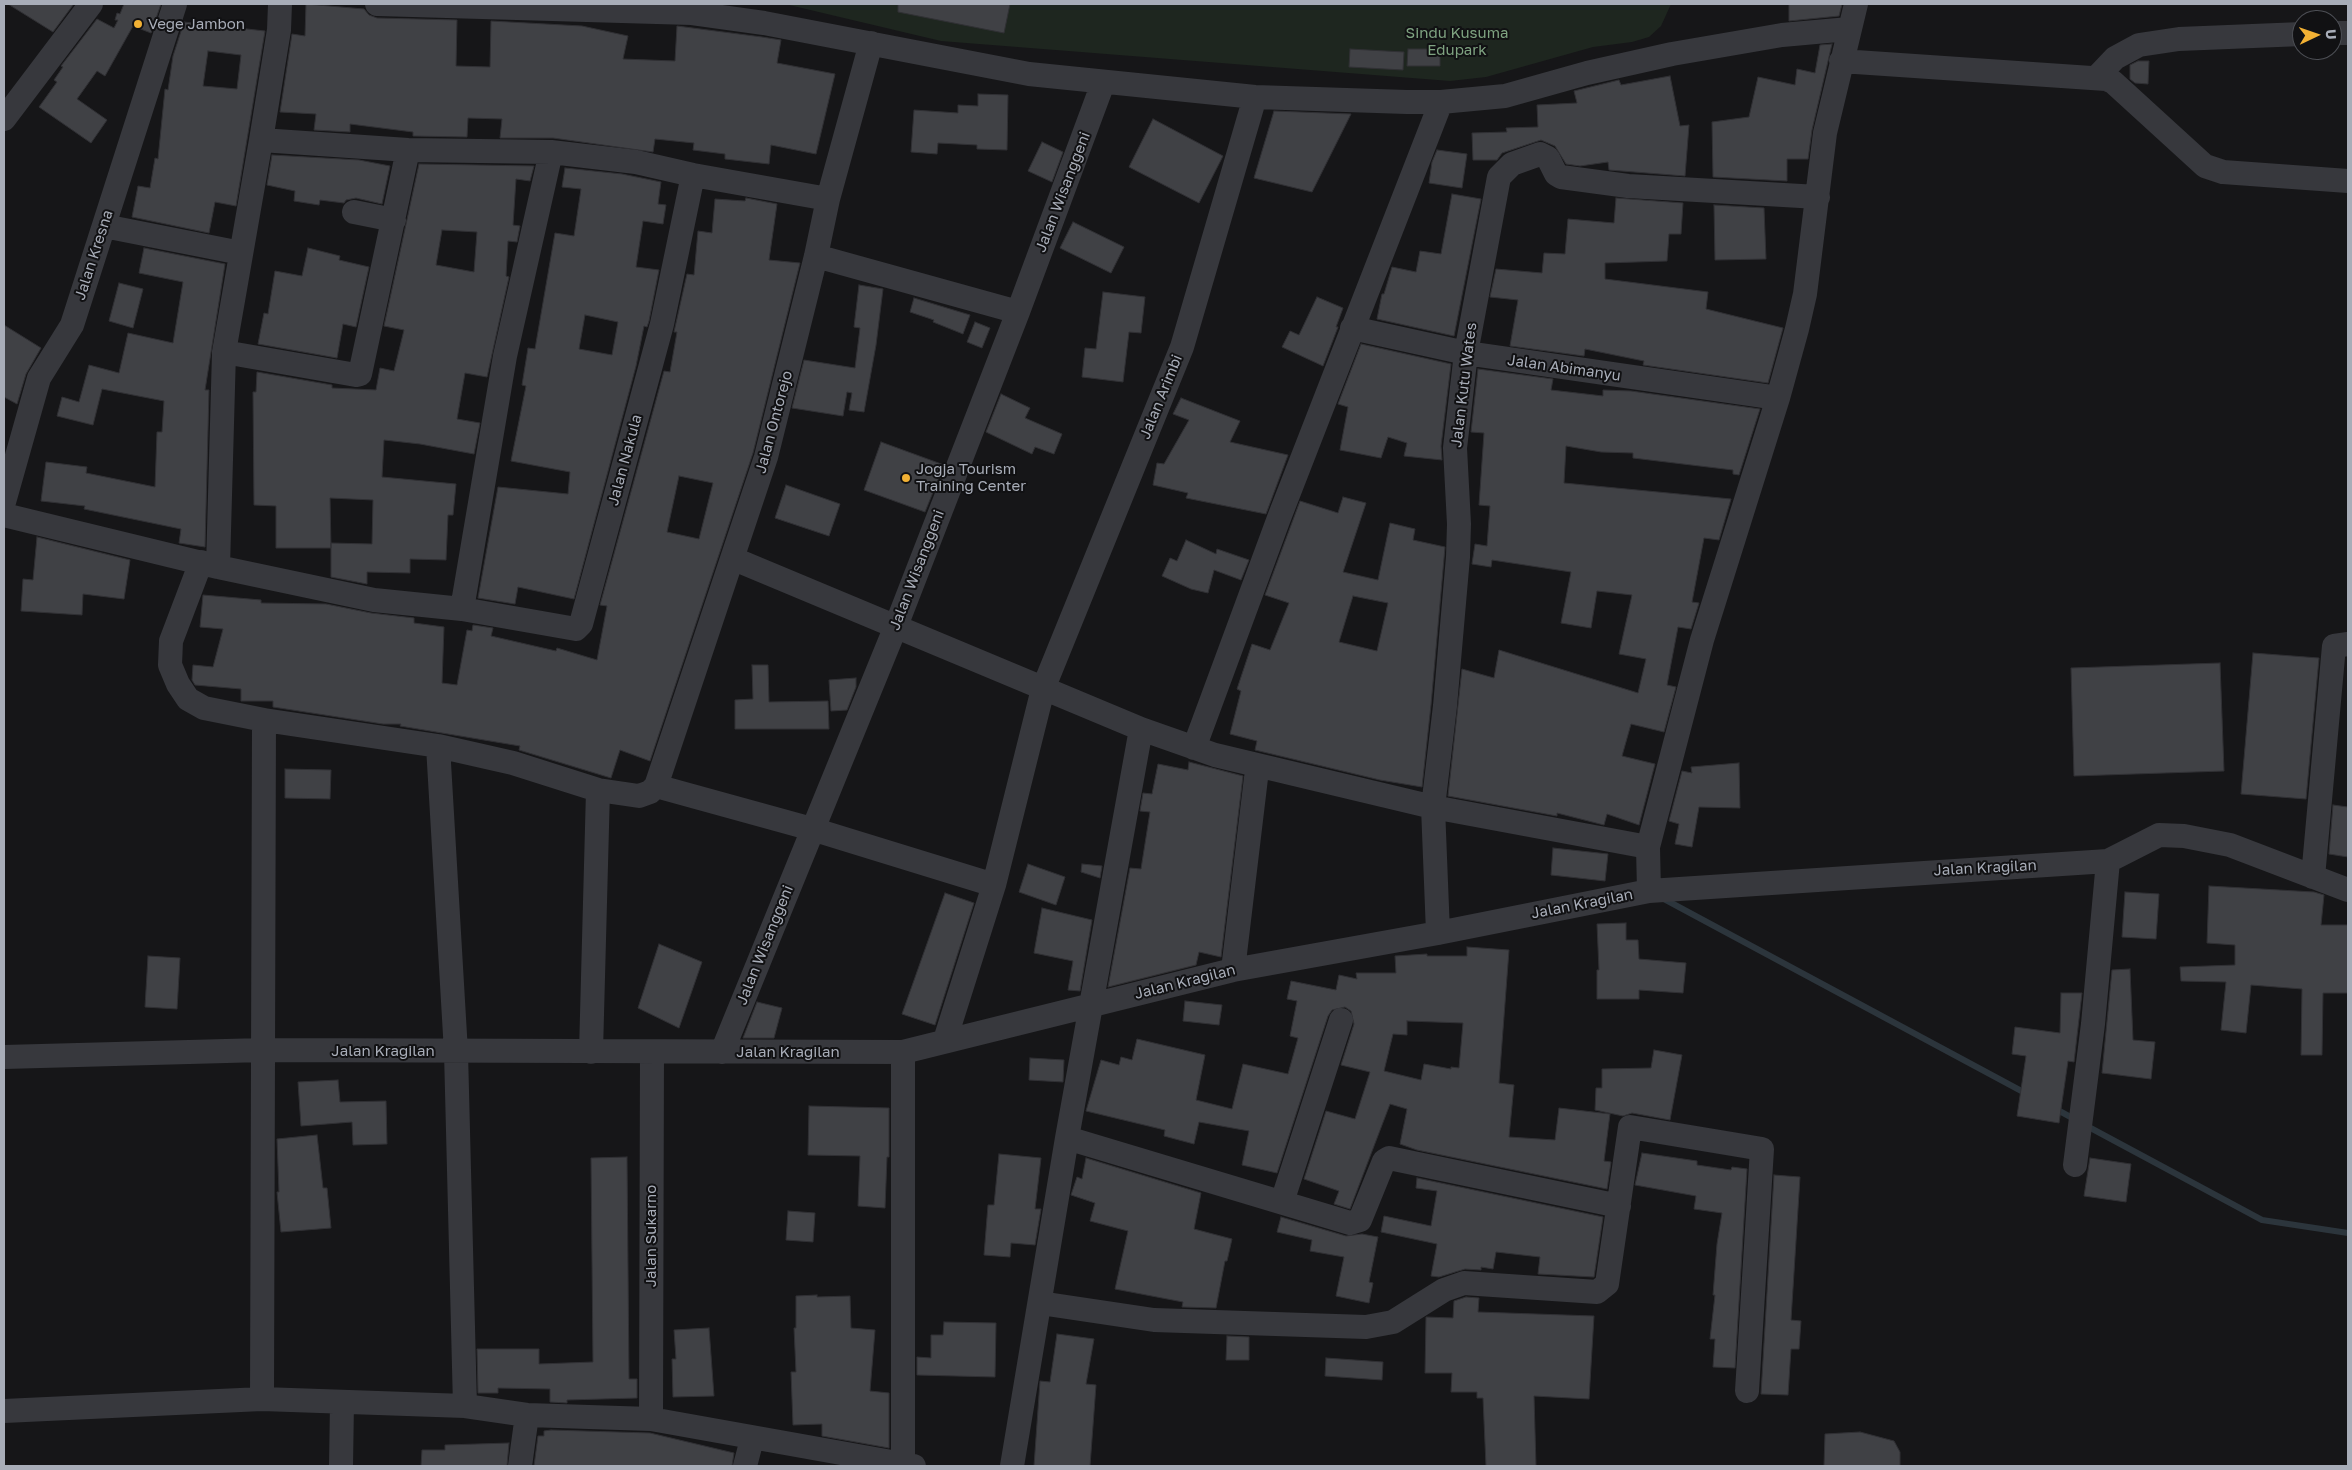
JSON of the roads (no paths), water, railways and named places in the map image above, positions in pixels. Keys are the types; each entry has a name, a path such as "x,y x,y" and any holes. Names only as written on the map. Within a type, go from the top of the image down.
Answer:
{"street":[{"path":"4,119 91,4"},
{"name":"Jalan Kresna","path":"4,502 39,378 72,325 175,4"},
{"path":"280,4 279,30 224,352 209,564 171,641 170,665 178,684 188,699 204,708 264,720 438,746 513,762 598,790 639,796 653,789 812,829 994,885"},
{"path":"377,4 692,13 755,22 1029,74 1103,84 1256,97 1441,102 1506,96 1621,65 1739,42 1782,35 1849,29"},
{"path":"1649,891 1648,847 1707,622 1778,398 1805,294 1825,133 1856,4"},
{"path":"2096,78 2115,58 2139,45 2179,39 2292,34"},
{"name":"Jalan Ontorejo","path":"653,789 734,559 766,457 816,256 828,199 871,43"},
{"path":"1841,61 2096,78 2113,82 2205,166 2224,172 2348,181"},
{"name":"Jalan Wisanggeni","path":"722,1052 896,626 1018,312 1103,84"},
{"name":"Jalan Arimbi","path":"945,1040 994,885 1043,689 1182,347 1256,97"},
{"path":"1194,748 1278,518 1441,102"},
{"path":"261,140 408,150 551,152 636,162 693,175 828,199"},
{"path":"224,352 356,375 360,374 408,150"},
{"path":"4,515 209,564 374,600 462,609 505,356 551,152"},
{"name":"Jalan Kutu Wates","path":"1438,933 1433,807 1454,612 1459,524 1455,448 1466,354 1499,177 1512,164 1540,154 1548,158 1556,174 1561,177 1628,186 1818,197"},
{"name":"Jalan Nakula","path":"462,609 572,630 579,628 662,324 693,175"},
{"path":"354,212 394,220"},
{"path":"104,226 241,253"},
{"path":"816,256 1018,312"},
{"name":"Jalan Abimanyu","path":"1352,328 1466,354 1778,398"},
{"path":"734,559 1043,689 1141,729 1194,748 1254,766 1433,807 1648,847"},
{"path":"2313,877 2334,646 2348,644"},
{"path":"262,1399 264,720"},
{"path":"1012,1466 1067,1138 1141,729"},
{"path":"438,746 456,1052 465,1406"},
{"path":"1233,970 1256,778"},
{"path":"592,1052 598,790"},
{"name":"Jalan Kragilan","path":"4,1057 263,1050 903,1052 945,1040 1233,970 1438,933 1649,891 2108,861 2159,835 2184,836 2230,846 2348,890"},
{"path":"2075,1165 2093,1024 2108,861"},
{"path":"1282,1202 1341,1020"},
{"name":"Jalan Sukarno","path":"651,1419 652,1052"},
{"path":"4,1411 262,1399 342,1404 465,1406 527,1415 651,1419 907,1466 903,1052"},
{"path":"1040,1303 1154,1320 1366,1328 1393,1322 1444,1290 1464,1283 1597,1292 1607,1284 1630,1127 1762,1148 1747,1390"},
{"path":"1067,1138 1350,1223 1356,1223 1360,1220 1384,1161 1389,1158 1619,1206"},
{"path":"341,1466 342,1404"},
{"path":"520,1466 527,1415"},
{"path":"745,1466 752,1439"}],"waterway":[{"path":"1664,899 2027,1094"},
{"path":"2054,1108 2076,1120"},
{"path":"2085,1125 2262,1220 2348,1233"}],"place":[{"name":"Vege Jambon","path":"138,24"},
{"name":"Jogja Tourism Training Center","path":"906,478"}],"park label":[{"name":"Sindu Kusuma Edupark","path":"1457,42"}]}
